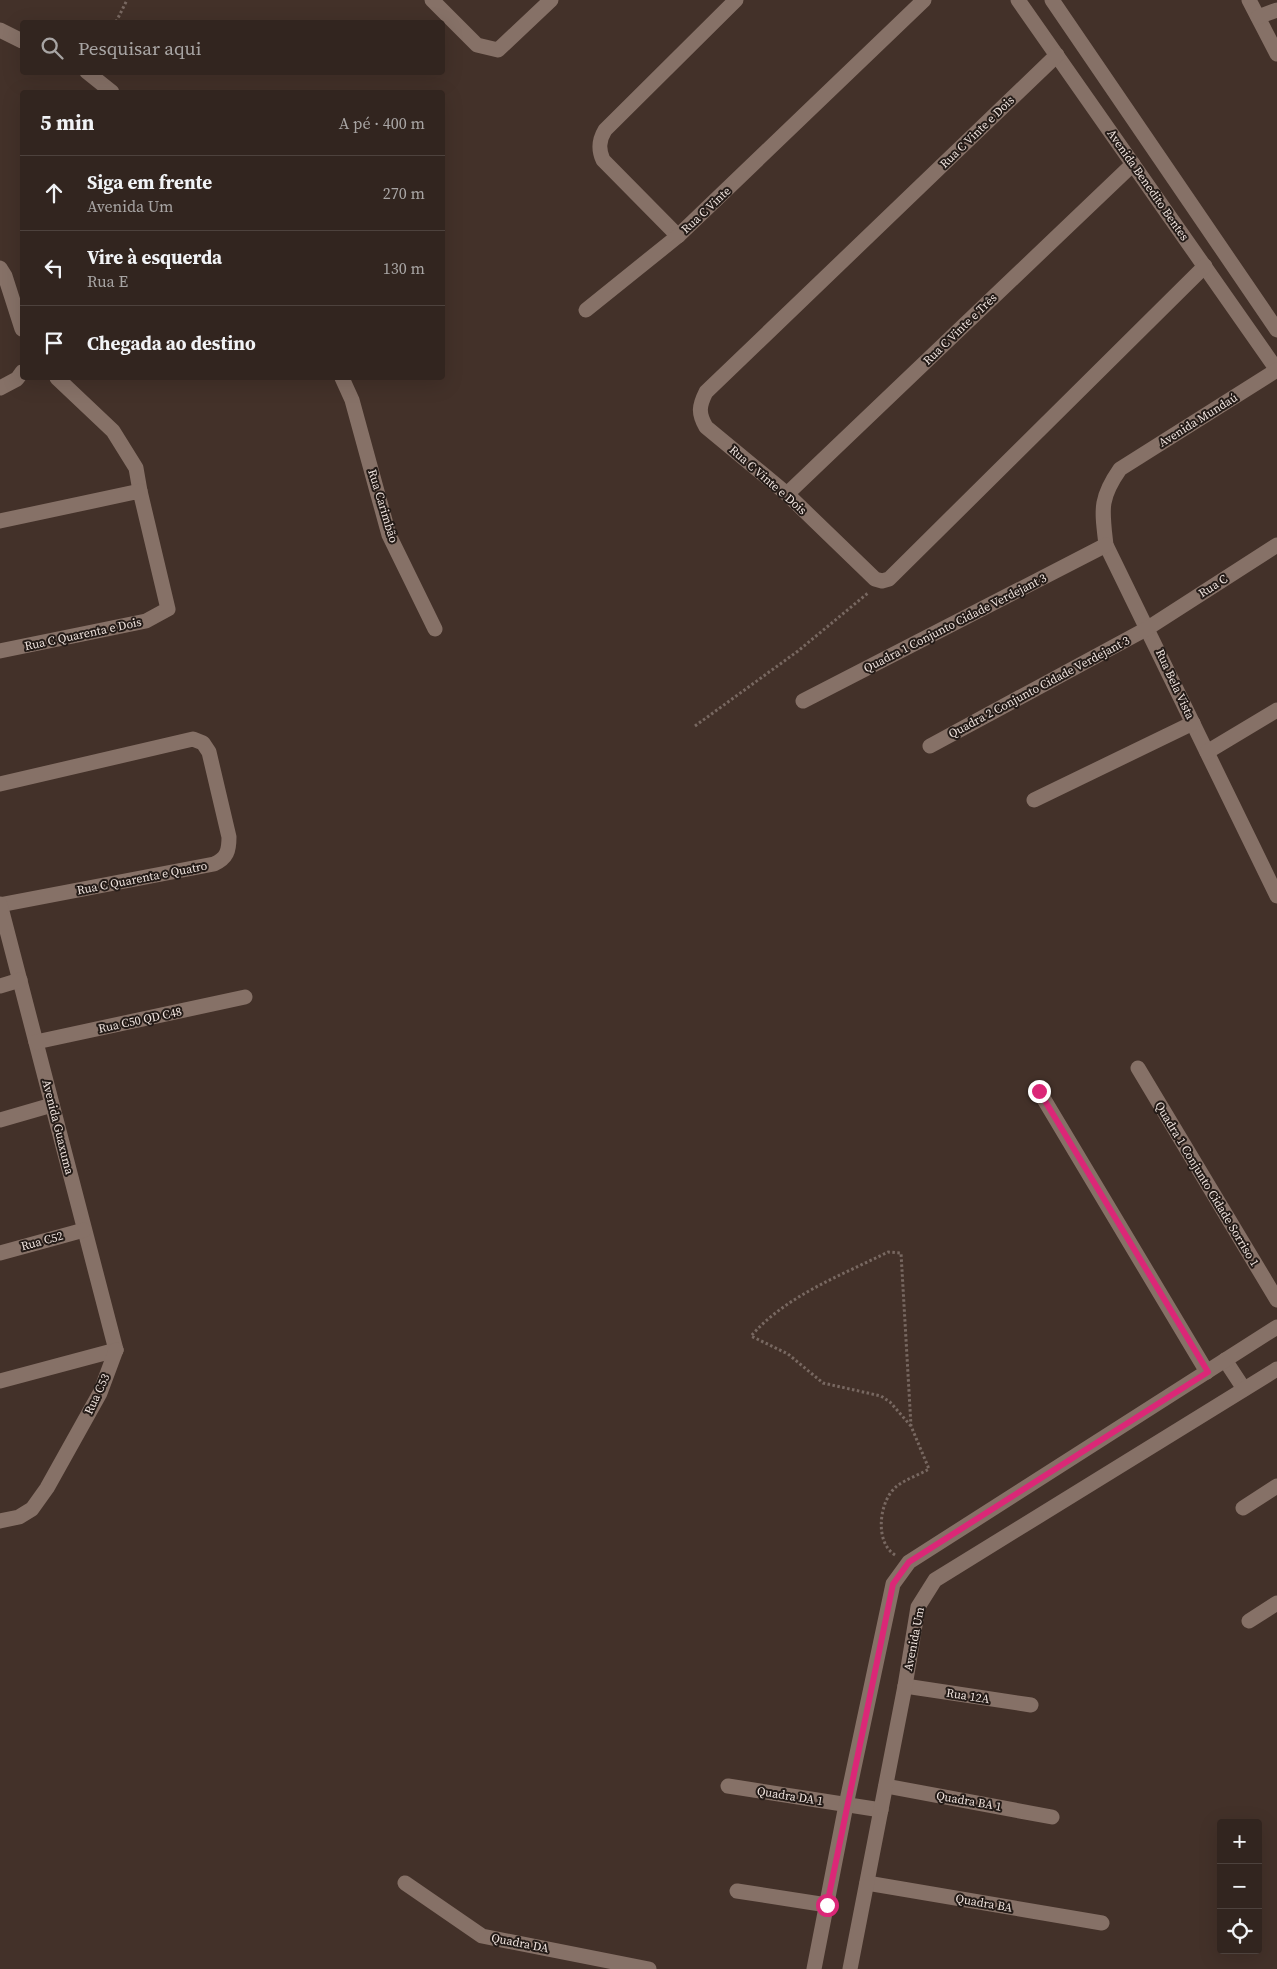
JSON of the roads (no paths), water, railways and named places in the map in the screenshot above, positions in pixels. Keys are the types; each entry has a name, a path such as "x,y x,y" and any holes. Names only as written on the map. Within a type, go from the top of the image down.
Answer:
{"street":[{"path":"432,0 477,45 498,50 551,0"},
{"name":"Rua C Vinte","path":"736,0 605,130 600,138 602,160 678,236 924,0"},
{"name":"Avenida Benedito Bentes","path":"1018,0 1277,370"},
{"name":"Avenida Benedito Bentes","path":"1052,0 1277,330"},
{"path":"1249,0 1277,54"},
{"path":"1258,17 1277,10"},
{"path":"0,30 20,40"},
{"name":"Rua C Vinte e Dois","path":"1057,55 706,392 701,402 699,414 706,427 787,494 875,579 882,582 889,579 1205,266"},
{"path":"91,75 110,90"},
{"name":"Rua C Vinte e Três","path":"787,494 1133,164"},
{"path":"586,310 678,236"},
{"path":"0,268 5,276 20,323"},
{"name":"Avenida Mundaú","path":"1120,469 1277,370"},
{"path":"0,388 20,374"},
{"path":"0,521 140,491 136,468 113,431 59,380"},
{"name":"Rua Carimbão","path":"343,380 352,400 389,535 435,629"},
{"name":"Rua Bela Vista","path":"1120,469 1107,488 1102,512 1106,544 1277,896"},
{"name":"Rua C Quarenta e Dois","path":"0,652 146,621 168,609 140,491"},
{"name":"Quadra 1 Conjunto Cidade Verdejant 3","path":"803,700 1106,544"},
{"name":"Rua C","path":"1148,628 1277,545"},
{"name":"Quadra 2 Conjunto Cidade Verdejant 3","path":"930,746 1148,628"},
{"path":"1208,752 1277,710"},
{"path":"1034,800 1193,723"},
{"name":"Rua C Quarenta e Quatro","path":"0,784 193,740 203,743 209,752 228,837 229,850 223,860 214,864 0,905"},
{"name":"Avenida Guaxuma","path":"0,905 116,1350"},
{"path":"0,986 20,980"},
{"name":"Rua C50 QD C48","path":"36,1042 245,998"},
{"name":"Quadra 1 Conjunto Cidade Sorriso 1","path":"1138,1068 1277,1300"},
{"path":"1039,1091 1208,1372"},
{"path":"0,1120 52,1105"},
{"name":"Rua C52","path":"0,1253 84,1230"},
{"path":"814,1969 846,1805 893,1584 909,1562 1277,1327"},
{"name":"Rua C53","path":"0,1381 116,1350"},
{"name":"Rua C53","path":"0,1521 19,1517 32,1509 100,1393 116,1350"},
{"path":"1226,1360 1244,1389"},
{"name":"Avenida Um","path":"850,1969 905,1686 918,1607 935,1580 1277,1368"},
{"path":"1243,1508 1277,1486"},
{"path":"1249,1621 1277,1603"},
{"name":"Rua 12A","path":"905,1686 1031,1706"},
{"name":"Quadra DA 1","path":"728,1786 881,1810"},
{"name":"Quadra BA 1","path":"886,1786 1052,1817"},
{"name":"Quadra DA","path":"405,1883 482,1936 649,1969"},
{"name":"Quadra BA","path":"867,1883 1102,1923"},
{"path":"737,1891 827,1905"}]}
